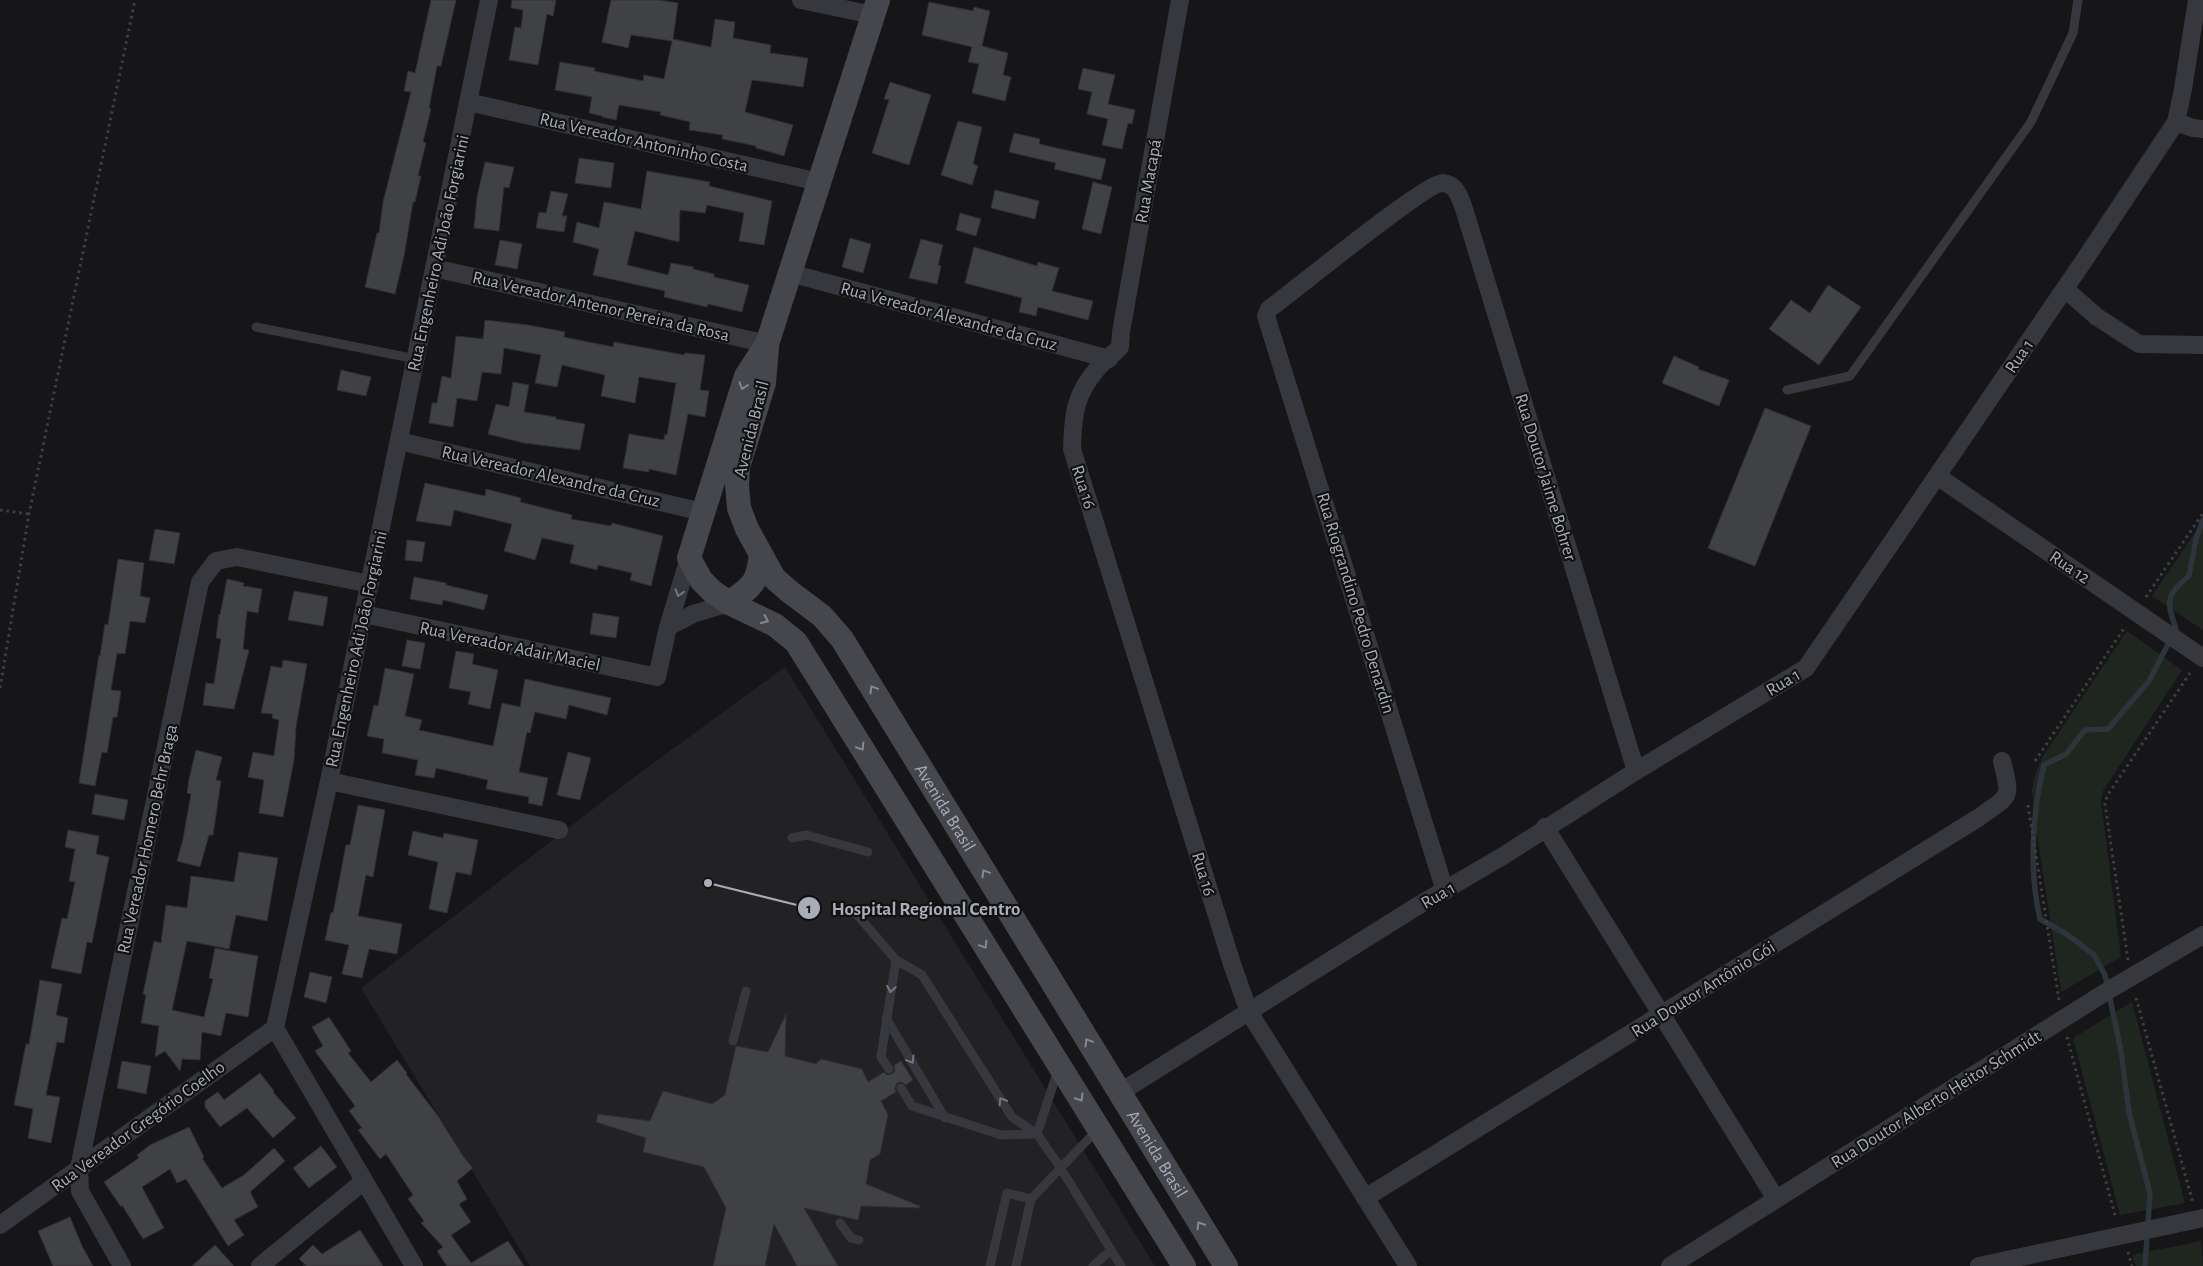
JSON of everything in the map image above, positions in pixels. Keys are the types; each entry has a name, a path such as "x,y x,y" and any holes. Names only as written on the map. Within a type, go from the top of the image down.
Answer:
{"street":[{"name":"Rua Engenheiro Adi João Forgiarini","path":"275,1028 364,614 490,0"},
{"path":"801,0 875,8"},
{"name":"Rua Macapá","path":"1072,449 1073,420 1079,394 1098,368 1120,347 1121,332 1180,0"},
{"name":"Rua 1","path":"1119,1093 1545,827 1806,668 2065,289 2176,122 2197,0"},
{"name":"Avenida Brasil","path":"875,8 767,344 764,383 738,467 739,508 747,529 774,578 822,616 842,639 1226,1266"},
{"name":"Rua Vereador Antoninho Costa","path":"468,102 819,182"},
{"path":"2176,122 2203,129"},
{"name":"Rua Doutor Jaime Bohrer","path":"1266,316 1268,310 1403,206 1432,186 1442,183 1452,186 1458,194 1465,212 1636,771"},
{"name":"Rua Vereador Antenor Pereira da Rosa","path":"434,268 767,344"},
{"name":"Rua Vereador Alexandre da Cruz","path":"790,273 1109,359"},
{"path":"2065,289 2097,317 2139,344 2203,345"},
{"name":"Rua Riograndino Pedro Denardin","path":"1266,316 1445,891"},
{"name":"Avenida Brasil","path":"657,677 668,627 746,376 767,344"},
{"name":"Rua Vereador Alexandre da Cruz","path":"399,440 704,512"},
{"name":"Rua 16","path":"1072,449 1229,955 1249,1012 1408,1266"},
{"name":"Rua 12","path":"1937,476 2203,658"},
{"path":"704,512 720,515 747,529"},
{"path":"668,627 693,614 729,603 752,586 758,575 760,555"},
{"name":"Rua Vereador Homero Behr Braga","path":"122,1266 80,1191 79,1168 200,582 216,562 237,557 370,584"},
{"name":"Avenida Brasil","path":"689,558 701,580 729,603 775,625 796,642 1184,1266"},
{"name":"Rua Vereador Adair Maciel","path":"364,614 657,677"},
{"name":"Rua Doutor Antônio Gói","path":"1365,1198 1978,818 2006,798 2009,787 2002,761"},
{"path":"329,781 559,830"},
{"path":"1545,827 1776,1199"},
{"name":"Rua Doutor Alberto Heitor Schmidt","path":"1670,1266 2108,990 2203,935"},
{"path":"1024,1009 1056,990"},
{"path":"275,1028 414,1266"},
{"name":"Rua Vereador Gregório Coelho","path":"0,1224 275,1028"},
{"path":"260,1266 364,1181"},
{"path":"1979,1266 2198,1212"}],"lane":[{"path":"1787,390 1850,376 2031,122 2073,33 2078,0"},
{"path":"256,327 416,359"},
{"path":"792,838 806,835 868,852"},
{"path":"853,910 896,960 922,975 1012,1117 1036,1134 1060,1167 1121,1266"},
{"path":"889,1069 881,1057 896,960"},
{"path":"733,1041 746,991"},
{"path":"886,1018 946,1118"},
{"path":"1036,1134 1060,1066"},
{"path":"901,1088 912,1106 946,1118 1001,1135 1036,1134"},
{"path":"1016,1266 1031,1198 1099,1128"},
{"path":"990,1266 1007,1193 1031,1198"},
{"path":"840,1223 850,1238 859,1240"},
{"path":"1093,1266 1111,1250"}],"path":[{"path":"0,688 30,514 135,0"},
{"path":"0,510 30,514"},
{"path":"2146,596 2203,513"},
{"path":"2035,761 2126,625"},
{"path":"2128,961 2106,804 2107,796 2190,673"},
{"path":"2028,805 2059,1000"},
{"path":"2136,998 2198,1212"},
{"path":"2067,1036 2117,1221"},
{"path":"2128,1252 2132,1266"}],"shaded area":[{"path":"2203,521 2203,630 2152,596"},
{"path":"2127,631 2182,670 2103,791 2101,801 2121,957 2061,992 2034,814 2032,791 2034,778 2043,756"},
{"path":"785,667 1155,1266 530,1266 361,988 633,778"},
{"path":"2132,1002 2185,1203 2120,1215 2073,1038"},
{"path":"2201,1241 2203,1266 2136,1266 2132,1255"}],"building":[{"path":"431,0 456,0 441,66 437,66 429,108 431,109 423,142 426,143 418,176 421,176 415,202 413,202 404,256 395,294 365,287 377,233 379,233 383,202 411,92 404,91 408,71 415,73"},
{"path":"512,0 556,0 553,16 547,14 538,65 509,60 515,27 521,28 523,10 511,8"},
{"path":"611,0 659,0 678,3 673,39 711,47 715,19 735,22 733,38 771,45 770,53 808,58 803,87 752,80 745,112 793,125 784,156 756,148 756,146 722,139 723,135 689,130 690,122 660,115 661,112 619,105 616,120 602,117 589,113 592,97 555,90 560,62 595,68 594,71 643,81 644,75 664,79 672,41 631,35 628,48 602,42"},
{"path":"929,2 973,11 974,7 990,11 982,46 1008,53 1003,75 1011,77 1005,101 972,93 979,64 968,62 972,47 922,35"},
{"path":"1083,68 1115,75 1108,104 1135,110 1132,124 1128,123 1122,149 1102,145 1108,119 1087,114 1092,92 1078,89"},
{"path":"890,82 931,95 909,165 872,153 889,100 884,99"},
{"path":"958,121 982,127 973,164 978,166 972,185 941,175"},
{"path":"1014,133 1040,139 1039,144 1106,159 1101,180 1054,169 1056,163 1009,152"},
{"path":"579,158 614,163 611,188 575,183"},
{"path":"485,162 514,167 509,188 504,187 499,231 474,228 477,197"},
{"path":"647,171 710,182 709,186 772,201 764,245 739,241 744,213 707,205 705,213 680,210 679,242 635,231 627,265 668,275 671,263 694,267 693,269 714,274 714,277 749,285 742,312 708,304 707,307 664,297 665,291 593,275 599,249 573,242 577,222 599,228 604,202 641,209"},
{"path":"1093,182 1112,187 1101,234 1082,229"},
{"path":"995,190 1039,201 1035,219 991,208"},
{"path":"551,191 568,194 562,216 567,216 564,232 536,228 539,212 546,213"},
{"path":"960,213 981,219 976,236 956,230"},
{"path":"850,238 871,244 863,273 842,267"},
{"path":"921,239 943,245 938,265 941,266 937,284 909,278"},
{"path":"500,240 522,244 517,269 495,265"},
{"path":"974,247 1037,266 1038,262 1059,268 1052,291 1093,301 1088,320 1038,307 1036,316 1019,312 1022,298 965,283"},
{"path":"1828,285 1861,307 1819,365 1769,329 1791,300 1810,313"},
{"path":"485,320 565,332 564,337 613,347 614,342 684,355 685,353 705,355 700,390 709,391 705,417 688,414 676,475 649,469 649,472 623,468 629,434 664,440 665,434 667,435 676,383 639,377 635,403 601,396 605,375 562,365 557,387 535,383 541,355 504,348 501,374 482,372 477,401 457,398 453,427 429,423 432,403 437,403 442,376 451,378 456,336 483,339"},
{"path":"1674,356 1699,367 1698,369 1729,380 1719,406 1662,383"},
{"path":"341,370 371,377 366,396 337,390"},
{"path":"513,382 529,385 524,412 585,424 580,450 524,443 488,434 496,404 509,407"},
{"path":"1765,408 1811,426 1755,566 1708,548"},
{"path":"425,483 485,496 486,489 521,498 520,502 572,515 571,519 611,526 612,523 663,536 651,586 630,580 632,573 598,565 597,570 570,563 574,545 542,538 535,560 504,551 512,524 454,510 451,526 416,521"},
{"path":"155,529 180,533 174,564 149,560"},
{"path":"407,540 425,542 422,562 405,560"},
{"path":"118,559 144,563 140,596 150,598 145,623 130,621 125,654 117,653 111,690 121,691 117,717 113,717 107,753 102,752 95,786 79,783 99,655 105,624 108,625"},
{"path":"414,577 446,583 446,585 488,595 484,610 443,600 442,605 410,599"},
{"path":"227,579 244,583 243,586 262,589 258,613 247,611 243,649 249,650 234,709 203,705 206,683 214,684 221,639 216,638"},
{"path":"294,591 328,597 323,626 288,620"},
{"path":"593,613 619,617 616,638 590,634"},
{"path":"407,640 425,643 420,669 402,666"},
{"path":"456,651 474,654 472,664 498,670 490,709 468,704 471,692 449,688"},
{"path":"283,660 307,664 296,727 294,760 283,817 259,813 264,780 248,777 253,752 274,756 279,720 272,718 273,714 261,713 271,666 282,668"},
{"path":"385,668 414,674 405,716 422,720 419,730 493,746 502,703 520,707 525,679 611,698 607,715 569,705 566,719 535,712 530,733 527,732 519,772 548,778 542,806 528,803 529,797 486,789 488,780 436,768 434,778 415,775 418,760 382,753 384,739 367,736 374,705 378,706"},
{"path":"196,750 222,757 216,780 221,781 213,835 209,835 200,867 177,861 191,794 187,793"},
{"path":"568,752 591,758 580,800 557,795"},
{"path":"95,794 128,800 124,820 92,814"},
{"path":"358,805 385,810 373,877 366,875 358,916 402,924 397,954 369,949 362,978 342,974 349,945 325,940 331,912 333,913 346,845 350,845"},
{"path":"68,830 99,836 96,854 109,857 92,943 87,942 81,974 51,968 62,918 67,919 75,882 69,881 75,849 65,847"},
{"path":"413,831 443,838 444,833 478,840 471,875 456,872 447,913 429,909 438,862 408,855"},
{"path":"239,852 278,858 267,921 236,915 229,949 187,941 172,1010 204,1017 213,979 209,978 215,948 258,956 248,1017 226,1013 221,1036 202,1032 200,1060 182,1059 180,1071 165,1051 155,1057 159,1026 141,1023 146,995 143,994 154,941 161,943 166,905 187,908 191,876 234,882"},
{"path":"310,972 332,977 326,1003 304,997"},
{"path":"40,980 62,984 56,1015 68,1018 64,1043 57,1042 46,1095 60,1097 51,1143 28,1138 33,1109 14,1105 26,1044 29,1044"},
{"path":"786,1014 785,1056 816,1064 821,1059 862,1069 868,1082 884,1072 887,1075 892,1074 895,1071 894,1065 901,1061 913,1080 906,1085 901,1082 897,1083 896,1092 881,1101 888,1115 880,1154 870,1160 866,1184 920,1206 919,1208 861,1206 858,1220 804,1208 838,1266 797,1266 774,1224 765,1266 713,1266 726,1208 704,1167 643,1152 646,1138 596,1122 598,1114 650,1121 663,1091 712,1104 725,1095 736,1046 768,1052"},
{"path":"329,1017 351,1051 348,1053 371,1082 397,1060 473,1168 457,1181 467,1199 459,1204 471,1222 451,1235 471,1263 508,1241 524,1266 447,1266 437,1251 443,1247 421,1223 424,1221 408,1199 413,1195 386,1154 380,1159 358,1130 362,1128 349,1111 355,1106 315,1051 323,1046 312,1027"},
{"path":"122,1061 151,1066 146,1094 117,1088"},
{"path":"260,1073 273,1092 296,1118 273,1138 247,1108 220,1127 205,1107 205,1101 218,1092 224,1100"},
{"path":"189,1127 204,1157 202,1158 222,1188 244,1175 274,1148 285,1161 250,1192 258,1207 234,1220 244,1235 228,1246 186,1179 177,1183 170,1169 142,1187 164,1228 143,1239 122,1205 121,1207 104,1182 139,1158 137,1155 150,1145"},
{"path":"321,1146 337,1167 309,1188 293,1168"},
{"path":"70,1217 93,1266 53,1266 38,1231"},
{"path":"360,1230 383,1266 303,1266 306,1265 299,1259 313,1245 322,1254"},
{"path":"215,1245 234,1266 192,1266"}],"waterway":[{"path":"2145,1266 2150,1194 2129,1112 2121,1051 2105,975 2094,955 2068,935 2040,919 2034,882 2033,842 2037,802 2044,765 2066,754 2085,730 2108,729 2149,681 2176,629 2171,612 2170,599 2176,588 2189,576 2196,539 2203,520"}],"place":[{"name":"Hospital Regional Centro","path":"708,883"}]}
